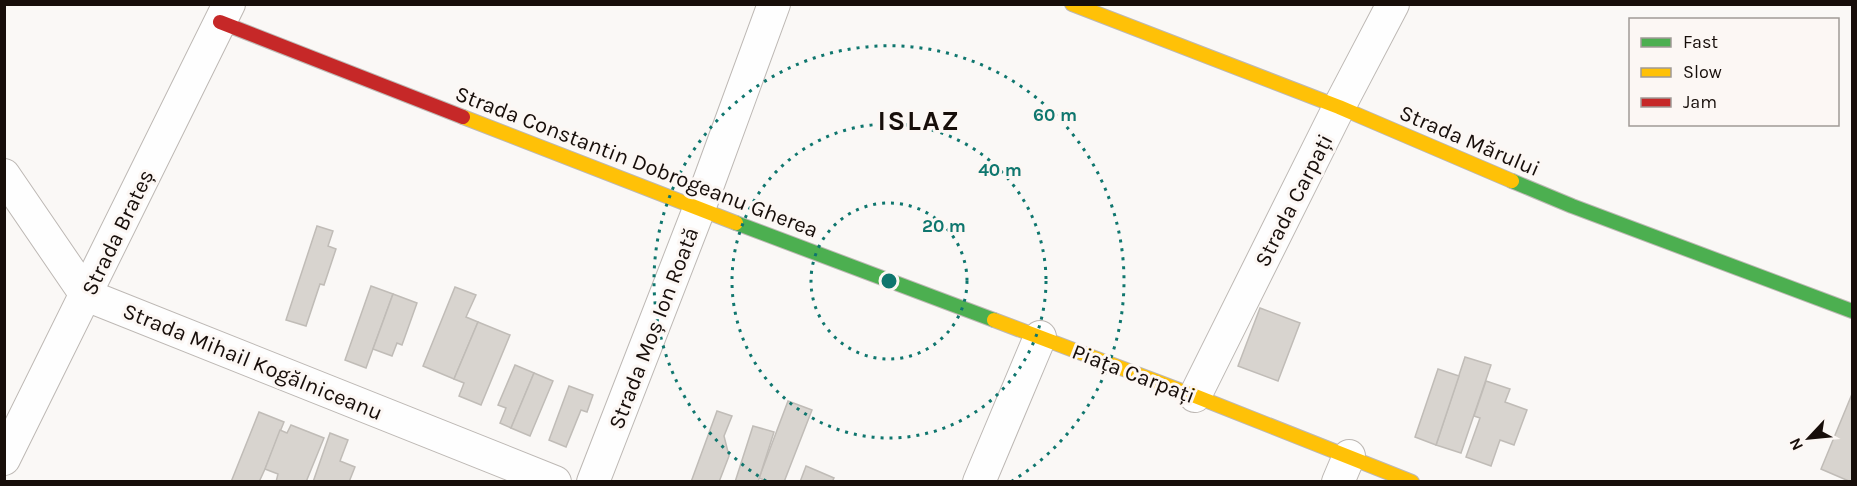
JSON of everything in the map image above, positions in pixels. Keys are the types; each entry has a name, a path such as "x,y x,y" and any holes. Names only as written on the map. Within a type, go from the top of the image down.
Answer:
{"street":[{"name":"Strada Moș Ion Roată","path":"593,482 699,209 774,4"},
{"name":"Strada Mărului","path":"1072,4 1339,107 1572,206 1852,311"},
{"name":"Strada Carpați","path":"1195,396 1392,4"},
{"name":"Strada Constantin Dobrogeanu Gherea","path":"224,13 699,209 1040,337"},
{"name":"Strada Brateș","path":"4,459 224,13"},
{"path":"4,176 86,295"},
{"name":"Strada Mihail Kogălniceanu","path":"86,295 555,482"},
{"path":"979,482 1040,337"},
{"name":"Piața Carpați","path":"1040,337 1195,396 1344,469"},
{"path":"1344,469 1412,482"}],"building":[{"path":"317,226 333,231 328,246 336,249 324,285 320,284 306,326 286,320"},
{"path":"371,286 393,294 366,368 345,360"},
{"path":"455,287 476,295 466,317 478,322 454,379 423,366"},
{"path":"393,294 417,303 402,345 397,343 392,356 373,349"},
{"path":"1260,308 1300,323 1278,381 1238,366"},
{"path":"478,322 510,335 481,405 459,396 464,383 454,379"},
{"path":"1465,357 1491,365 1461,453 1436,445"},
{"path":"515,365 534,373 511,428 500,423 506,408 498,405"},
{"path":"1438,369 1459,376 1436,445 1415,437"},
{"path":"534,373 553,381 530,436 511,428"},
{"path":"1486,381 1510,389 1505,402 1527,410 1514,445 1500,440 1491,466 1466,457 1480,418 1474,416"},
{"path":"569,386 593,395 587,412 581,410 566,447 549,440"},
{"path":"1852,394 1852,482 1851,482 1821,469"},
{"path":"788,401 812,410 784,482 769,482 759,478"},
{"path":"717,411 732,416 724,436 729,456 719,482 691,482"},
{"path":"259,412 284,422 259,482 231,482"},
{"path":"291,425 324,438 306,482 276,482 278,474 265,469 280,430 287,433"},
{"path":"753,426 774,432 758,482 735,482"},
{"path":"330,433 348,440 340,461 355,467 349,482 313,482"},
{"path":"806,466 834,478 832,482 800,482"}],"traffic: fast":[{"path":"1512,181 1572,206 1852,311"},
{"path":"736,223 994,320"}],"traffic: slow":[{"path":"1072,4 1339,107 1512,181"},
{"path":"463,117 736,223"},
{"path":"994,320 1412,482"}],"traffic: jam":[{"path":"220,22 463,117"}],"district":[{"name":"ISLAZ","path":"919,120"}]}
